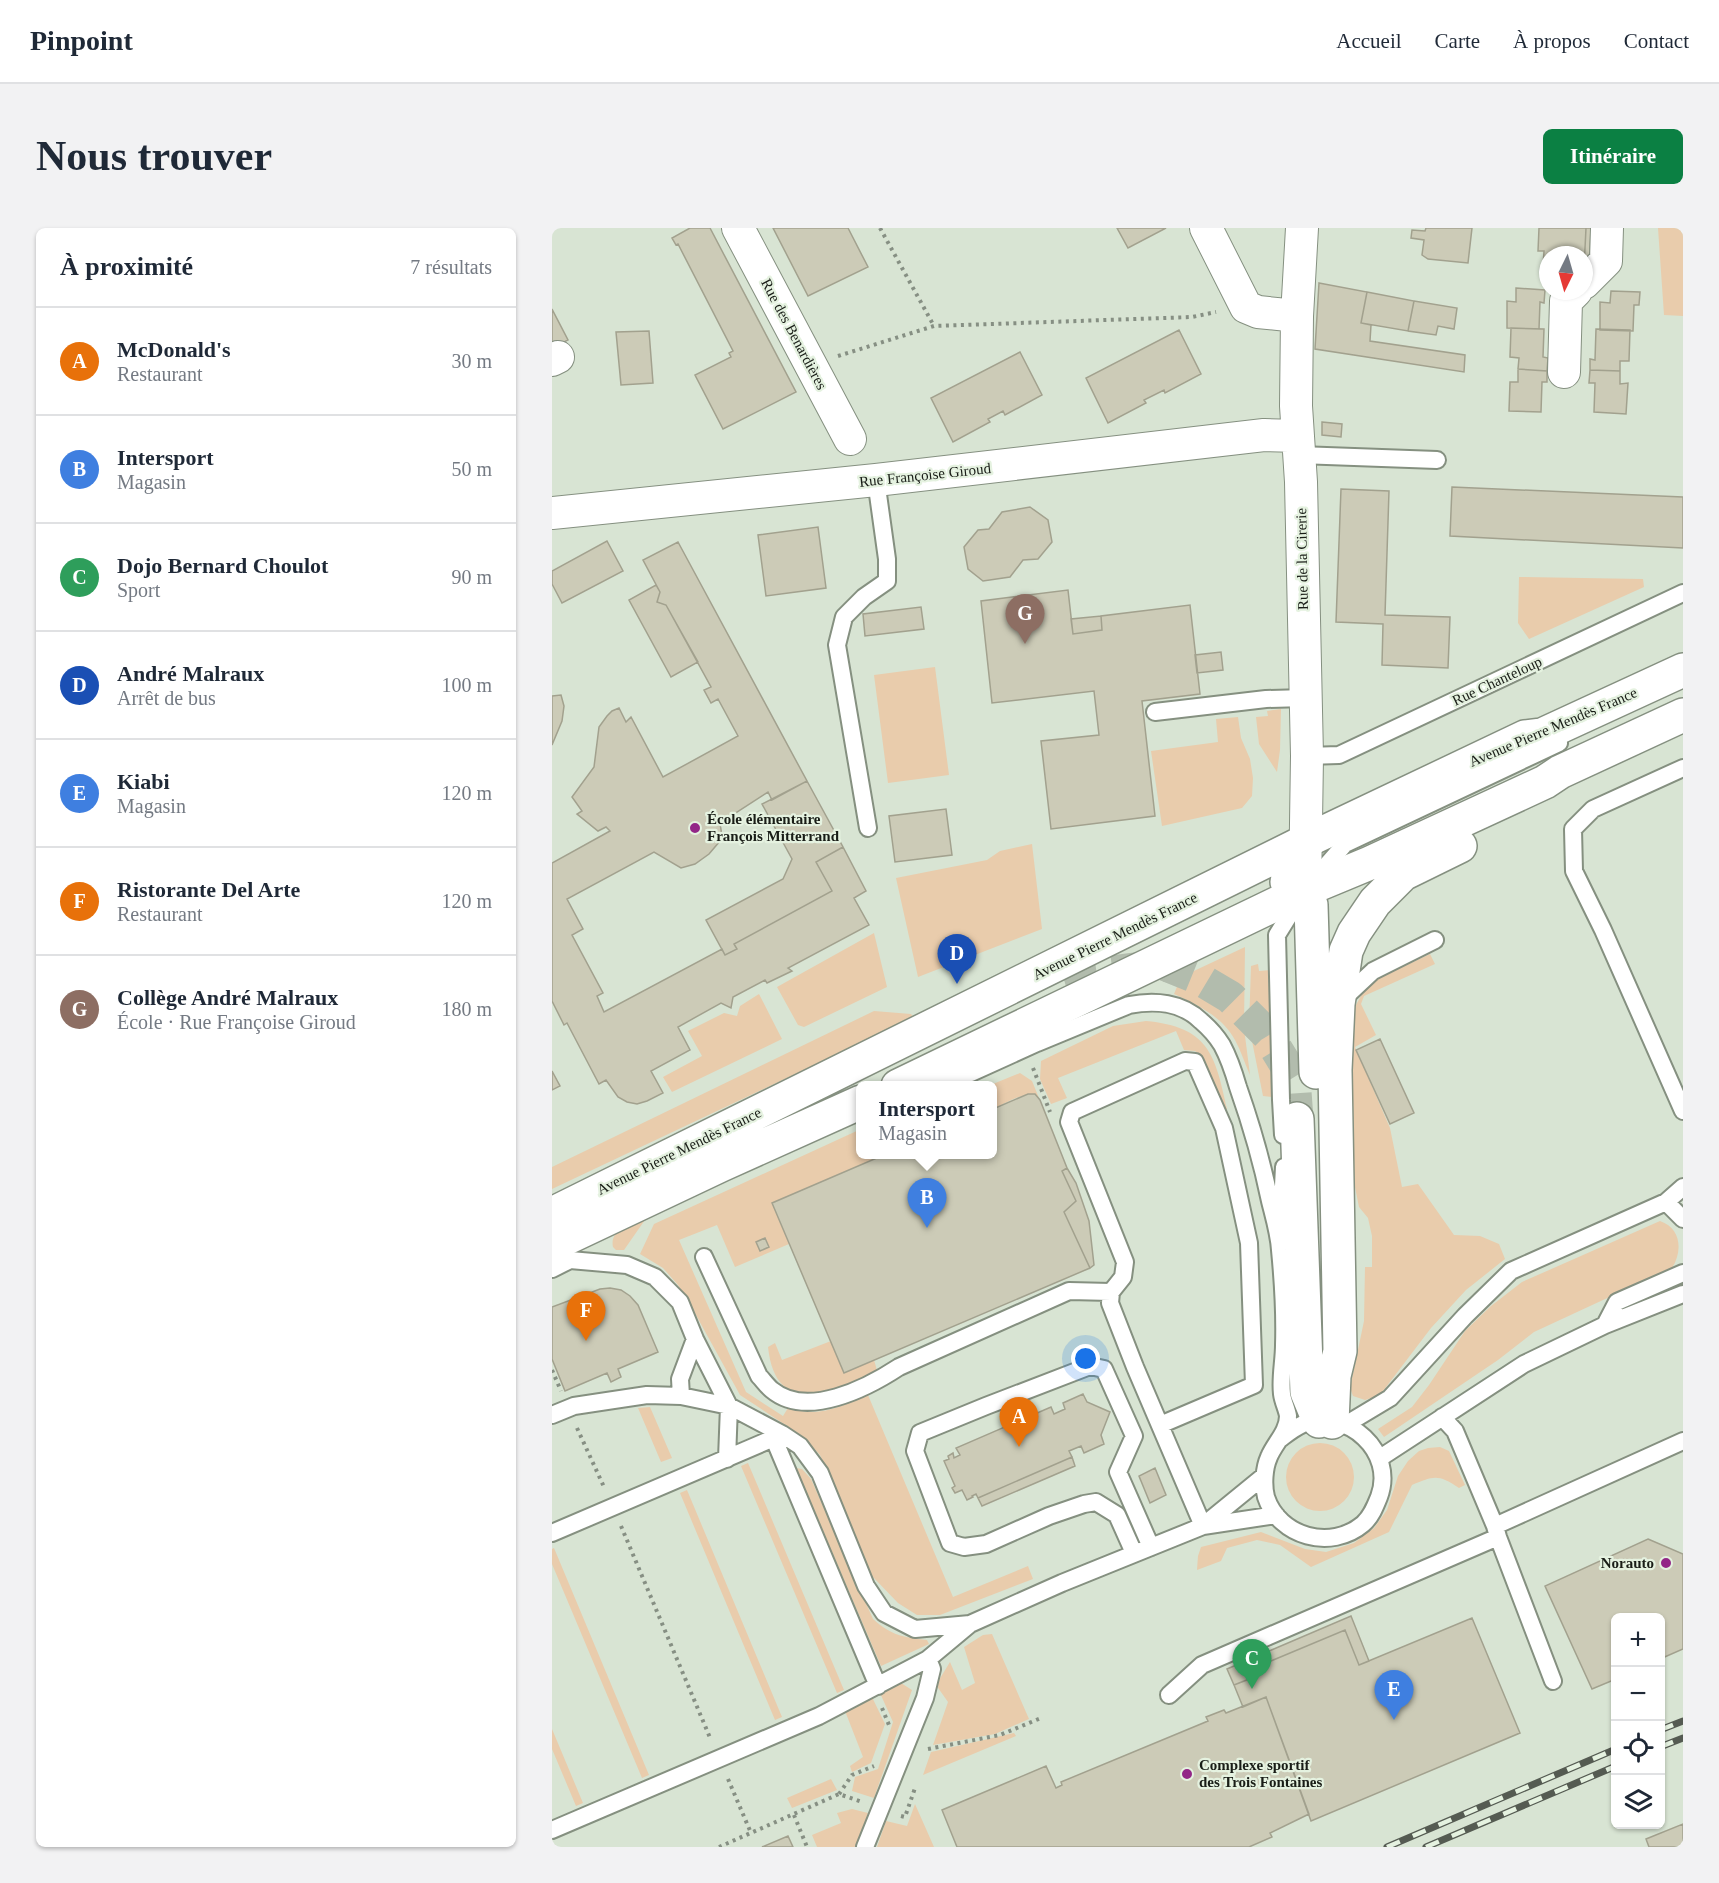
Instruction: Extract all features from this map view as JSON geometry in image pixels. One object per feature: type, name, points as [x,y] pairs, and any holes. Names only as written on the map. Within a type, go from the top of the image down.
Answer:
[{"type":"main road","name":"Avenue Pierre Mendès France","points":[[906,1081],[1281,879],[1306,841],[1525,737],[1542,735],[1683,670]]},
{"type":"main road","name":"Avenue Pierre Mendès France","points":[[552,1214],[636,1172],[1281,879],[1370,863],[1683,715]]},
{"type":"main road","points":[[1332,1422],[1334,1376],[1340,1351],[1335,1070],[1338,1004],[1346,951],[1354,933],[1375,902],[1403,874],[1517,818],[1545,782]]},
{"type":"main road","points":[[1281,879],[1311,905],[1326,1353],[1334,1376]]},
{"type":"main road","points":[[862,1081],[1078,988]]},
{"type":"main road","points":[[636,1172],[760,1125],[856,1084]]},
{"type":"main road","name":"Avenue Pierre Mendès France","points":[[561,1252],[721,1165],[856,1104]]},
{"type":"main road","points":[[1297,1119],[1307,1392],[1332,1422]]},
{"type":"street","name":"Rue des Benardières","points":[[738,228],[850,439]]},
{"type":"street","points":[[1206,228],[1246,307],[1257,312],[1296,316]]},
{"type":"street","name":"Rue de la Cirerie","points":[[1281,879],[1306,841],[1307,756],[1296,316],[1302,228]]},
{"type":"street","points":[[1593,275],[1606,261],[1607,228]]},
{"type":"street","points":[[1564,372],[1567,300]]},
{"type":"street","name":"Rue Françoise Giroud","points":[[552,513],[876,480],[1264,435],[1299,445]]},
{"type":"lane","points":[[1299,445],[1437,460]]},
{"type":"lane","points":[[868,828],[837,645],[844,617],[864,597],[886,581],[887,559],[876,480]]},
{"type":"lane","name":"Rue Chanteloup","points":[[1307,756],[1339,755],[1683,593]]},
{"type":"lane","points":[[1332,1422],[1368,1440],[1380,1458],[1382,1490],[1375,1509],[1363,1524],[1346,1534],[1327,1539],[1308,1537],[1290,1528],[1276,1515],[1266,1497],[1264,1476],[1269,1456],[1280,1439],[1288,1418],[1282,1397],[1281,1378],[1284,1345],[1280,1247],[1285,1154],[1281,1100],[1277,935],[1281,879],[1345,844],[1683,683]]},
{"type":"lane","points":[[1155,712],[1266,699],[1305,698]]},
{"type":"lane","points":[[1683,768],[1593,809],[1573,829],[1574,871],[1608,940],[1683,1111]]},
{"type":"lane","points":[[1338,1004],[1372,971],[1435,940]]},
{"type":"lane","points":[[942,1081],[971,1073],[1129,1005],[1145,1002],[1166,1003],[1185,1009],[1200,1020],[1222,1044],[1250,1122],[1280,1247]]},
{"type":"lane","points":[[1160,1425],[1254,1385],[1249,1243],[1224,1128],[1195,1062],[1185,1061],[1072,1112],[1069,1122],[1125,1263],[1122,1277],[1112,1292],[1110,1303],[1160,1425],[1203,1526]]},
{"type":"lane","points":[[1280,1439],[1304,1424],[1332,1422],[1390,1398],[1465,1316],[1511,1271],[1666,1202],[1683,1187]]},
{"type":"lane","points":[[1666,1202],[1683,1219]]},
{"type":"lane","points":[[552,1262],[561,1252]]},
{"type":"lane","points":[[552,1269],[561,1252]]},
{"type":"lane","points":[[561,1252],[627,1265],[655,1277],[680,1302],[694,1339],[729,1406],[727,1459]]},
{"type":"lane","points":[[704,1257],[759,1376],[772,1390],[800,1401],[827,1401],[879,1380],[899,1367],[1069,1291],[1112,1292]]},
{"type":"lane","points":[[1605,1325],[1617,1302],[1683,1273]]},
{"type":"lane","points":[[1380,1458],[1524,1364],[1605,1325],[1683,1294]]},
{"type":"lane","points":[[681,1396],[680,1379],[694,1339]]},
{"type":"lane","points":[[1134,1553],[1117,1515],[1095,1502],[1050,1516],[986,1544],[964,1547],[950,1543],[915,1451],[920,1433],[1090,1366],[1104,1369],[1134,1436],[1118,1472],[1151,1547]]},
{"type":"lane","points":[[552,1415],[574,1406],[647,1395],[681,1396],[729,1406],[778,1437],[800,1446],[820,1473],[866,1586],[884,1613],[915,1629],[970,1624]]},
{"type":"lane","points":[[1442,1417],[1455,1431],[1553,1681]]},
{"type":"lane","points":[[552,1533],[778,1437]]},
{"type":"lane","points":[[778,1437],[876,1687]]},
{"type":"lane","points":[[1169,1695],[1202,1665],[1496,1532],[1683,1441]]},
{"type":"lane","points":[[1203,1526],[1264,1476]]},
{"type":"lane","points":[[552,1830],[819,1716],[928,1659],[970,1624],[1062,1583],[1203,1526],[1276,1515]]},
{"type":"lane","points":[[866,1847],[925,1698],[932,1669],[928,1659]]},
{"type":"path","points":[[880,228],[934,326]]},
{"type":"path","points":[[810,364],[934,326],[1192,317],[1246,307]]},
{"type":"path","points":[[1037,1080],[1047,1104]]},
{"type":"path","points":[[552,1370],[564,1397]]},
{"type":"path","points":[[576,1425],[606,1493]]},
{"type":"path","points":[[617,1517],[712,1744]]},
{"type":"path","points":[[876,1687],[890,1724],[886,1734]]},
{"type":"path","points":[[925,1758],[928,1749],[1000,1735],[1041,1718]]},
{"type":"path","points":[[718,1847],[839,1794],[852,1775],[876,1766]]},
{"type":"path","points":[[728,1778],[751,1833]]},
{"type":"path","points":[[898,1815],[905,1817],[918,1778]]},
{"type":"path","points":[[839,1794],[870,1805]]},
{"type":"path","points":[[794,1815],[807,1847]]},
{"type":"shaded area","points":[[1658,228],[1683,228],[1683,316],[1664,315]]},
{"type":"shaded area","points":[[1519,577],[1643,579],[1644,587],[1529,639],[1518,623]]},
{"type":"shaded area","points":[[935,667],[949,775],[888,783],[874,675]]},
{"type":"shaded area","points":[[1281,709],[1277,772],[1259,744],[1256,717],[1268,716],[1267,711]]},
{"type":"shaded area","points":[[1238,717],[1241,738],[1250,759],[1253,778],[1252,796],[1242,808],[1162,826],[1151,751],[1218,742],[1216,719]]},
{"type":"shaded area","points":[[1032,844],[1042,929],[918,977],[896,878],[987,860],[1000,851]]},
{"type":"shaded area","points":[[874,933],[887,987],[804,1027],[798,1025],[777,987]]},
{"type":"shaded area","points":[[1245,947],[1244,1028],[1250,1075],[1235,1040],[1223,1024],[1208,1012],[1174,994],[1181,977]]},
{"type":"shaded area","points":[[1430,954],[1435,964],[1364,996],[1361,1004],[1376,1035],[1355,1047],[1390,1128],[1402,1187],[1418,1184],[1454,1235],[1480,1236],[1499,1244],[1505,1259],[1466,1290],[1431,1328],[1380,1395],[1365,1400],[1353,1396],[1350,1388],[1364,1321],[1365,1267],[1372,1267],[1372,1236],[1368,1218],[1359,1207],[1348,1152],[1351,1014],[1362,994],[1377,979]]},
{"type":"shaded area","points":[[1258,964],[1259,971],[1271,970],[1272,1097],[1263,1096],[1249,1026],[1251,966]]},
{"type":"shaded area","points":[[759,994],[782,1039],[672,1092],[663,1077],[702,1056],[688,1031],[724,1013],[737,1016],[740,1006]]},
{"type":"shaded area","points":[[874,1011],[911,1014],[914,1018],[552,1189],[552,1167]]},
{"type":"shaded area","points":[[1146,1021],[1183,1029],[1205,1046],[1218,1072],[1227,1109],[1223,1109],[1202,1056],[1195,1051],[1184,1050],[1176,1031],[1058,1078],[1067,1098],[1051,1104],[1040,1079],[1041,1061],[1113,1026]]},
{"type":"shaded area","points":[[1020,1073],[1032,1081],[1039,1098],[1034,1095],[1023,1096],[997,1107],[997,1082]]},
{"type":"shaded area","points":[[856,1131],[856,1159],[882,1159],[789,1244],[735,1267],[717,1225],[679,1240],[746,1392],[783,1416],[788,1408],[810,1412],[829,1410],[868,1395],[953,1597],[1028,1566],[1033,1579],[940,1615],[917,1615],[898,1603],[872,1576],[820,1455],[802,1436],[740,1395],[678,1285],[663,1268],[640,1254],[654,1224]]},
{"type":"shaded area","points":[[647,1217],[624,1250],[616,1250],[613,1247],[618,1231]]},
{"type":"shaded area","points":[[1660,1221],[1672,1229],[1678,1241],[1678,1254],[1672,1268],[1534,1332],[1498,1360],[1384,1437],[1378,1429],[1412,1407],[1465,1331],[1491,1306],[1522,1282]]},
{"type":"shaded area","points":[[831,1341],[844,1373],[874,1360],[879,1377],[843,1389],[809,1395],[795,1393],[782,1385],[773,1370],[768,1347],[775,1343],[782,1360]]},
{"type":"shaded area","points":[[650,1407],[672,1458],[661,1462],[638,1408]]},
{"type":"shaded area","points":[[1320,1443],[1333,1446],[1344,1453],[1351,1464],[1354,1477],[1351,1490],[1344,1501],[1333,1508],[1320,1511],[1307,1508],[1296,1501],[1289,1490],[1286,1477],[1289,1464],[1296,1453],[1307,1446]]},
{"type":"shaded area","points":[[1440,1447],[1449,1451],[1465,1485],[1459,1488],[1446,1480],[1436,1478],[1412,1485],[1389,1532],[1311,1567],[1280,1545],[1257,1540],[1227,1548],[1221,1561],[1197,1570],[1201,1547],[1261,1532],[1305,1549],[1326,1552],[1354,1543],[1374,1528],[1387,1510],[1398,1476],[1408,1461],[1419,1451]]},
{"type":"shaded area","points":[[748,1463],[844,1690],[837,1693],[741,1466]]},
{"type":"shaded area","points":[[796,1468],[802,1469],[811,1479],[873,1619],[892,1632],[904,1637],[927,1640],[929,1644],[881,1666]]},
{"type":"shaded area","points":[[687,1490],[782,1717],[775,1720],[680,1493]]},
{"type":"shaded area","points":[[554,1548],[649,1775],[642,1778],[552,1564],[552,1549]]},
{"type":"shaded area","points":[[992,1634],[1029,1719],[995,1734],[933,1745],[948,1702],[936,1685],[950,1662],[962,1690],[975,1683],[964,1647],[983,1635]]},
{"type":"shaded area","points":[[901,1683],[912,1690],[874,1798],[852,1791],[855,1777],[878,1769],[893,1722],[880,1693]]},
{"type":"shaded area","points":[[872,1697],[885,1724],[871,1763],[852,1772],[850,1766],[863,1757],[845,1711]]},
{"type":"shaded area","points":[[552,1729],[583,1803],[576,1806],[552,1749]]},
{"type":"shaded area","points":[[1014,1733],[1016,1736],[923,1775],[931,1752]]},
{"type":"shaded area","points":[[831,1779],[837,1790],[792,1808],[787,1798]]},
{"type":"shaded area","points":[[915,1804],[934,1847],[877,1847],[886,1821],[907,1826]]},
{"type":"shaded area","points":[[852,1809],[868,1813],[856,1847],[817,1847],[812,1835],[841,1823],[837,1813]]},
{"type":"building","points":[[690,228],[710,228],[796,392],[723,429],[695,375],[731,357],[729,353],[733,351],[678,244],[676,245],[672,238]]},
{"type":"building","points":[[773,228],[848,228],[868,267],[808,296]]},
{"type":"building","points":[[1117,228],[1166,228],[1128,248]]},
{"type":"building","points":[[1426,228],[1472,228],[1468,263],[1428,259],[1422,255],[1424,240],[1411,238],[1412,230],[1425,231]]},
{"type":"building","points":[[1539,228],[1586,228],[1585,246],[1539,246],[1538,251]]},
{"type":"building","points":[[1586,228],[1591,228],[1590,246],[1585,246]]},
{"type":"building","points":[[1319,283],[1367,292],[1361,323],[1371,325],[1370,341],[1465,355],[1464,372],[1315,349]]},
{"type":"building","points":[[1516,288],[1539,290],[1539,300],[1544,300],[1544,303],[1540,302],[1539,329],[1507,328],[1507,301],[1516,302]]},
{"type":"building","points":[[1611,291],[1640,292],[1639,305],[1634,305],[1633,331],[1600,330],[1600,302],[1610,303]]},
{"type":"building","points":[[1367,292],[1414,301],[1408,331],[1361,323]]},
{"type":"building","points":[[1414,301],[1457,308],[1454,329],[1438,326],[1436,335],[1408,331]]},
{"type":"building","points":[[552,309],[568,340],[552,348]]},
{"type":"building","points":[[1511,328],[1544,329],[1543,357],[1548,358],[1547,371],[1518,369],[1519,358],[1510,357]]},
{"type":"building","points":[[1596,329],[1630,330],[1629,361],[1620,361],[1620,371],[1590,370],[1590,359],[1595,360]]},
{"type":"building","points":[[1179,330],[1201,374],[1165,393],[1164,390],[1144,400],[1146,403],[1108,423],[1086,378]]},
{"type":"building","points":[[649,331],[653,383],[621,385],[616,332]]},
{"type":"building","points":[[1020,352],[1042,395],[1005,415],[1003,411],[988,419],[990,422],[953,442],[931,398]]},
{"type":"building","points":[[1518,369],[1547,371],[1547,382],[1542,382],[1541,412],[1509,411],[1510,382],[1518,382]]},
{"type":"building","points":[[1590,370],[1620,371],[1620,384],[1628,383],[1626,414],[1594,412],[1595,383],[1589,383]]},
{"type":"building","points":[[1322,422],[1342,424],[1341,437],[1322,435]]},
{"type":"building","points":[[1452,487],[1683,497],[1683,548],[1450,536]]},
{"type":"building","points":[[1341,489],[1389,491],[1385,615],[1450,617],[1448,668],[1382,665],[1383,624],[1336,622]]},
{"type":"building","points":[[1030,507],[1048,520],[1052,542],[1038,559],[1023,560],[1010,577],[983,581],[968,569],[964,547],[978,530],[989,529],[1002,512]]},
{"type":"building","points":[[818,527],[826,588],[766,596],[758,535]]},
{"type":"building","points":[[607,541],[623,571],[562,603],[552,584],[552,571]]},
{"type":"building","points":[[678,542],[807,781],[772,800],[768,792],[720,823],[722,836],[720,841],[709,854],[695,864],[681,868],[654,852],[567,899],[583,929],[572,935],[603,993],[597,996],[604,1012],[722,949],[725,955],[737,949],[734,944],[832,891],[816,862],[843,847],[866,891],[854,898],[869,925],[788,968],[792,971],[767,983],[765,980],[733,997],[731,1008],[721,1003],[678,1027],[690,1050],[651,1071],[663,1093],[637,1104],[618,1097],[606,1080],[599,1084],[567,1023],[564,1025],[552,1001],[552,863],[610,831],[606,827],[598,831],[577,814],[582,811],[572,797],[594,767],[599,727],[612,711],[619,708],[626,722],[631,717],[663,777],[738,736],[718,699],[711,703],[704,690],[711,687],[666,605],[657,602],[660,592],[643,560]]},
{"type":"building","points":[[656,585],[660,592],[657,602],[666,605],[698,662],[671,677],[629,600]]},
{"type":"building","points":[[1068,590],[1073,634],[1102,630],[1101,616],[1190,605],[1200,694],[1142,701],[1155,816],[1051,829],[1041,741],[1099,735],[1094,691],[992,703],[981,601]]},
{"type":"building","points":[[921,607],[924,629],[865,636],[863,614]]},
{"type":"building","points":[[1101,616],[1102,630],[1073,634],[1071,619]]},
{"type":"building","points":[[1221,652],[1223,670],[1197,673],[1195,655]]},
{"type":"building","points":[[561,695],[564,706],[562,721],[552,745],[552,696]]},
{"type":"building","points":[[807,781],[843,847],[816,862],[832,891],[734,944],[737,949],[725,955],[706,920],[783,879],[792,859],[762,804]]},
{"type":"building","points":[[946,809],[952,855],[895,862],[889,816]]},
{"type":"building","points":[[1380,1039],[1414,1113],[1390,1124],[1356,1050]]},
{"type":"building","points":[[552,1071],[560,1086],[552,1090]]},
{"type":"building","points":[[1028,1094],[1035,1094],[1040,1100],[1067,1168],[1062,1171],[1076,1201],[1064,1212],[1090,1268],[844,1373],[772,1203],[874,1159],[997,1159],[997,1107]]},
{"type":"building","points":[[1067,1168],[1076,1183],[1089,1221],[1094,1265],[1090,1268],[1064,1212],[1076,1201],[1062,1171]]},
{"type":"building","points":[[765,1238],[769,1247],[760,1251],[756,1242]]},
{"type":"building","points":[[600,1289],[621,1290],[638,1305],[658,1352],[618,1369],[621,1377],[611,1382],[607,1373],[565,1391],[552,1359],[552,1307]]},
{"type":"building","points":[[1083,1394],[1087,1402],[1110,1412],[1101,1435],[1104,1444],[1084,1453],[1081,1446],[1069,1451],[1072,1457],[978,1498],[976,1494],[967,1500],[962,1490],[955,1493],[952,1488],[955,1486],[944,1461],[949,1459],[948,1456],[953,1453],[954,1458],[960,1455],[956,1448],[1051,1407],[1054,1414],[1065,1409],[1063,1403]]},
{"type":"building","points":[[1072,1457],[1075,1466],[982,1506],[978,1498]]},
{"type":"building","points":[[1155,1468],[1166,1495],[1150,1503],[1139,1476]]},
{"type":"building","points":[[1648,1539],[1683,1554],[1683,1649],[1665,1657],[1665,1613],[1611,1613],[1611,1681],[1592,1689],[1545,1586]]},
{"type":"building","points":[[1351,1616],[1369,1661],[1359,1665],[1345,1630],[1254,1668],[1257,1676],[1234,1685],[1227,1669]]},
{"type":"building","points":[[1472,1618],[1520,1733],[1311,1821],[1266,1697],[1243,1707],[1234,1685],[1257,1676],[1254,1668],[1345,1630],[1359,1665]]},
{"type":"building","name":"Complexe sportif des Trois Fontaines","points":[[1266,1697],[1309,1814],[1270,1833],[1272,1837],[1249,1847],[957,1847],[942,1810],[1046,1766],[1056,1788],[1062,1785],[1061,1782],[1208,1721],[1206,1717],[1224,1710],[1226,1713]]},
{"type":"building","points":[[1683,1824],[1683,1847],[1649,1847],[1646,1839]]},
{"type":"building","points":[[788,1836],[793,1847],[762,1847]]},
{"type":"tunnel","points":[[1065,983],[1095,974],[1166,965],[1198,978],[1230,997],[1267,1034],[1294,1078],[1297,1119]]},
{"type":"railway","points":[[1665,1728],[1683,1721]]},
{"type":"railway","points":[[1665,1745],[1683,1738]]},
{"type":"railway","points":[[1387,1847],[1611,1751]]},
{"type":"railway","points":[[1426,1847],[1611,1768]]},
{"type":"place","name":"Collège André Malraux","points":[[1025,644]]},
{"type":"place","name":"École élémentaire François Mitterrand","points":[[695,828]]},
{"type":"place","name":"André Malraux","points":[[957,984]]},
{"type":"place","name":"Intersport","points":[[927,1228]]},
{"type":"place","name":"Ristorante Del Arte","points":[[586,1341]]},
{"type":"place","name":"McDonald's","points":[[1019,1447]]},
{"type":"place","name":"Norauto","points":[[1666,1563]]},
{"type":"place","name":"Dojo Bernard Choulot","points":[[1252,1689]]},
{"type":"place","name":"Kiabi","points":[[1394,1720]]},
{"type":"place","name":"Complexe sportif des Trois Fontaines","points":[[1187,1774]]}]
